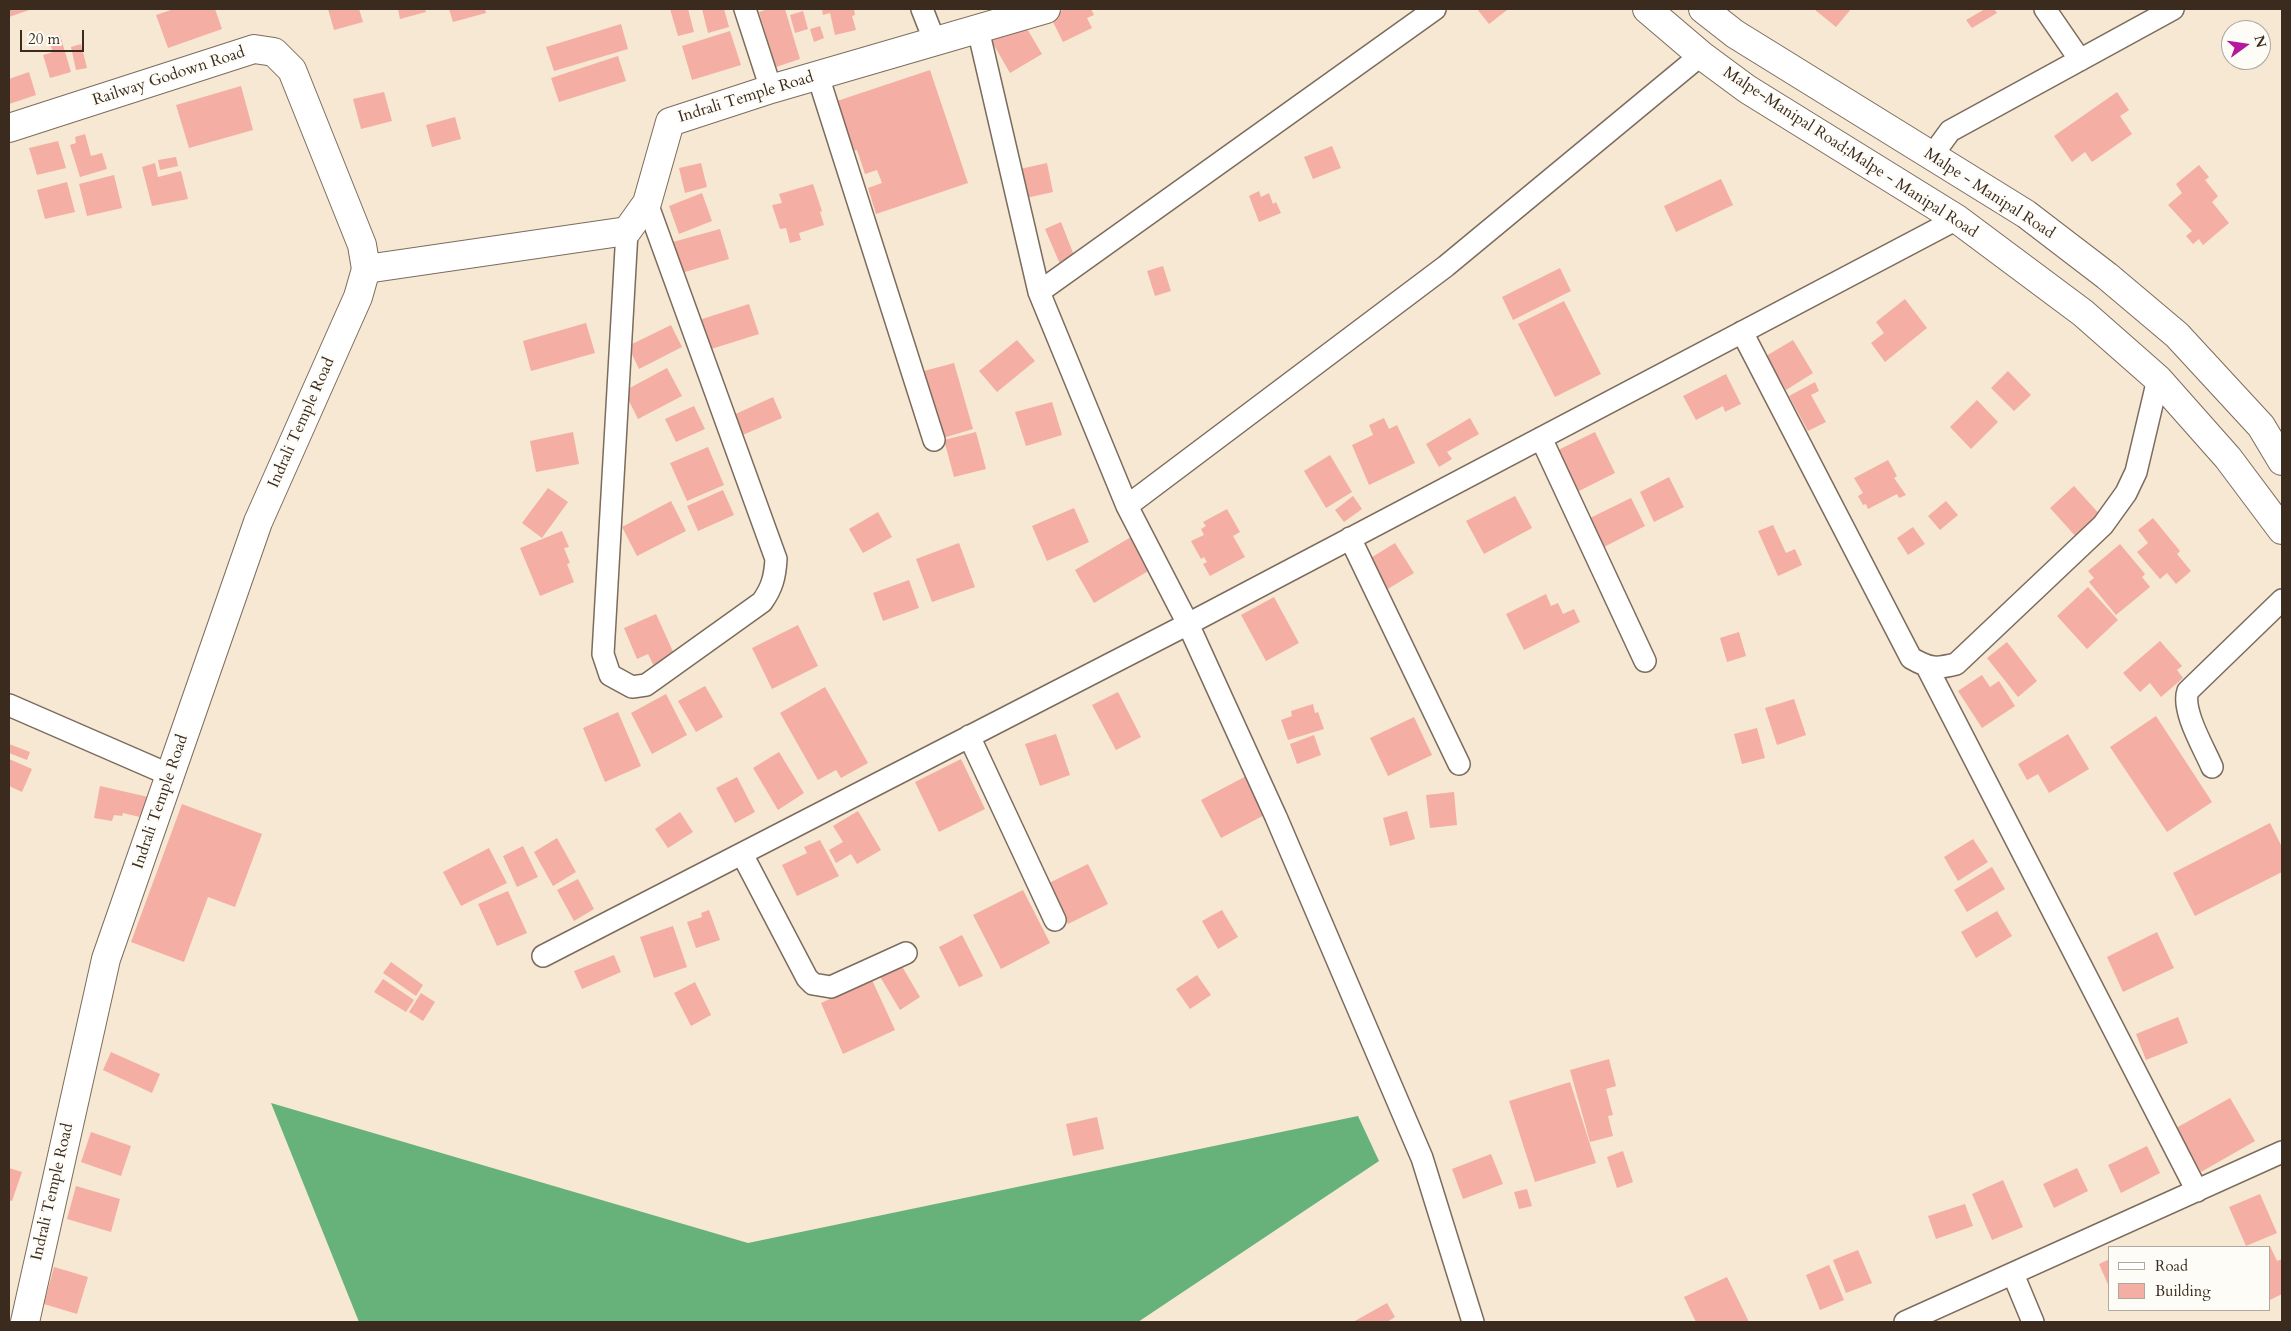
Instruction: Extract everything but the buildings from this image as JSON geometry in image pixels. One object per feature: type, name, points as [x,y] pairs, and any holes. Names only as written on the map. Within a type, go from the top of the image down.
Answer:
[{"type":"main road","name":"Indrali Temple Road","points":[[627,231],[647,203],[670,122],[771,89],[1046,9]]},
{"type":"main road","name":"Malpe-Manipal Road;Malpe - Manipal Road","points":[[1647,9],[1701,55],[1746,89],[1957,219],[2083,313],[2158,379],[2228,458],[2282,530]]},
{"type":"main road","name":"Malpe - Manipal Road","points":[[1703,9],[1735,34],[2026,214],[2107,276],[2177,336],[2261,426],[2282,461]]},
{"type":"main road","name":"Railway Godown Road","points":[[9,128],[254,49],[274,52],[292,70],[362,245],[366,269]]},
{"type":"main road","points":[[366,269],[627,231]]},
{"type":"main road","name":"Indrali Temple Road","points":[[25,1322],[106,959],[258,522],[358,297],[366,269]]},
{"type":"street","points":[[745,9],[771,89]]},
{"type":"street","points":[[922,9],[935,42]]},
{"type":"street","points":[[1039,292],[1435,9]]},
{"type":"street","points":[[2045,9],[2080,60]]},
{"type":"street","points":[[1931,157],[1950,131],[2173,9]]},
{"type":"street","points":[[978,29],[1039,292],[1127,506],[1188,624],[1276,817],[1422,1158],[1473,1322]]},
{"type":"street","points":[[1127,506],[1446,266],[1701,55]]},
{"type":"street","points":[[818,76],[934,440]]},
{"type":"street","points":[[627,231],[603,654],[610,675],[632,687],[646,685],[762,602],[772,587],[776,566],[776,559],[647,203]]},
{"type":"street","points":[[543,956],[1188,624],[1957,219]]},
{"type":"street","points":[[1742,332],[1911,658],[1927,667],[1939,668],[1956,664],[2103,525],[2126,493],[2136,472],[2158,379]]},
{"type":"street","points":[[1541,438],[1645,661]]},
{"type":"street","points":[[1350,538],[1459,764]]},
{"type":"street","points":[[2212,766],[2188,712],[2186,697],[2188,691],[2282,600]]},
{"type":"street","points":[[1927,667],[2197,1191]]},
{"type":"street","points":[[9,705],[170,775]]},
{"type":"street","points":[[969,736],[1055,920]]},
{"type":"street","points":[[742,854],[807,978],[814,984],[831,987],[906,953]]},
{"type":"street","points":[[1904,1322],[2282,1152]]},
{"type":"street","points":[[2013,1274],[2033,1322]]},
{"type":"green space","points":[[271,1103],[748,1243],[1358,1116],[1379,1161],[1138,1322],[359,1322]]}]
